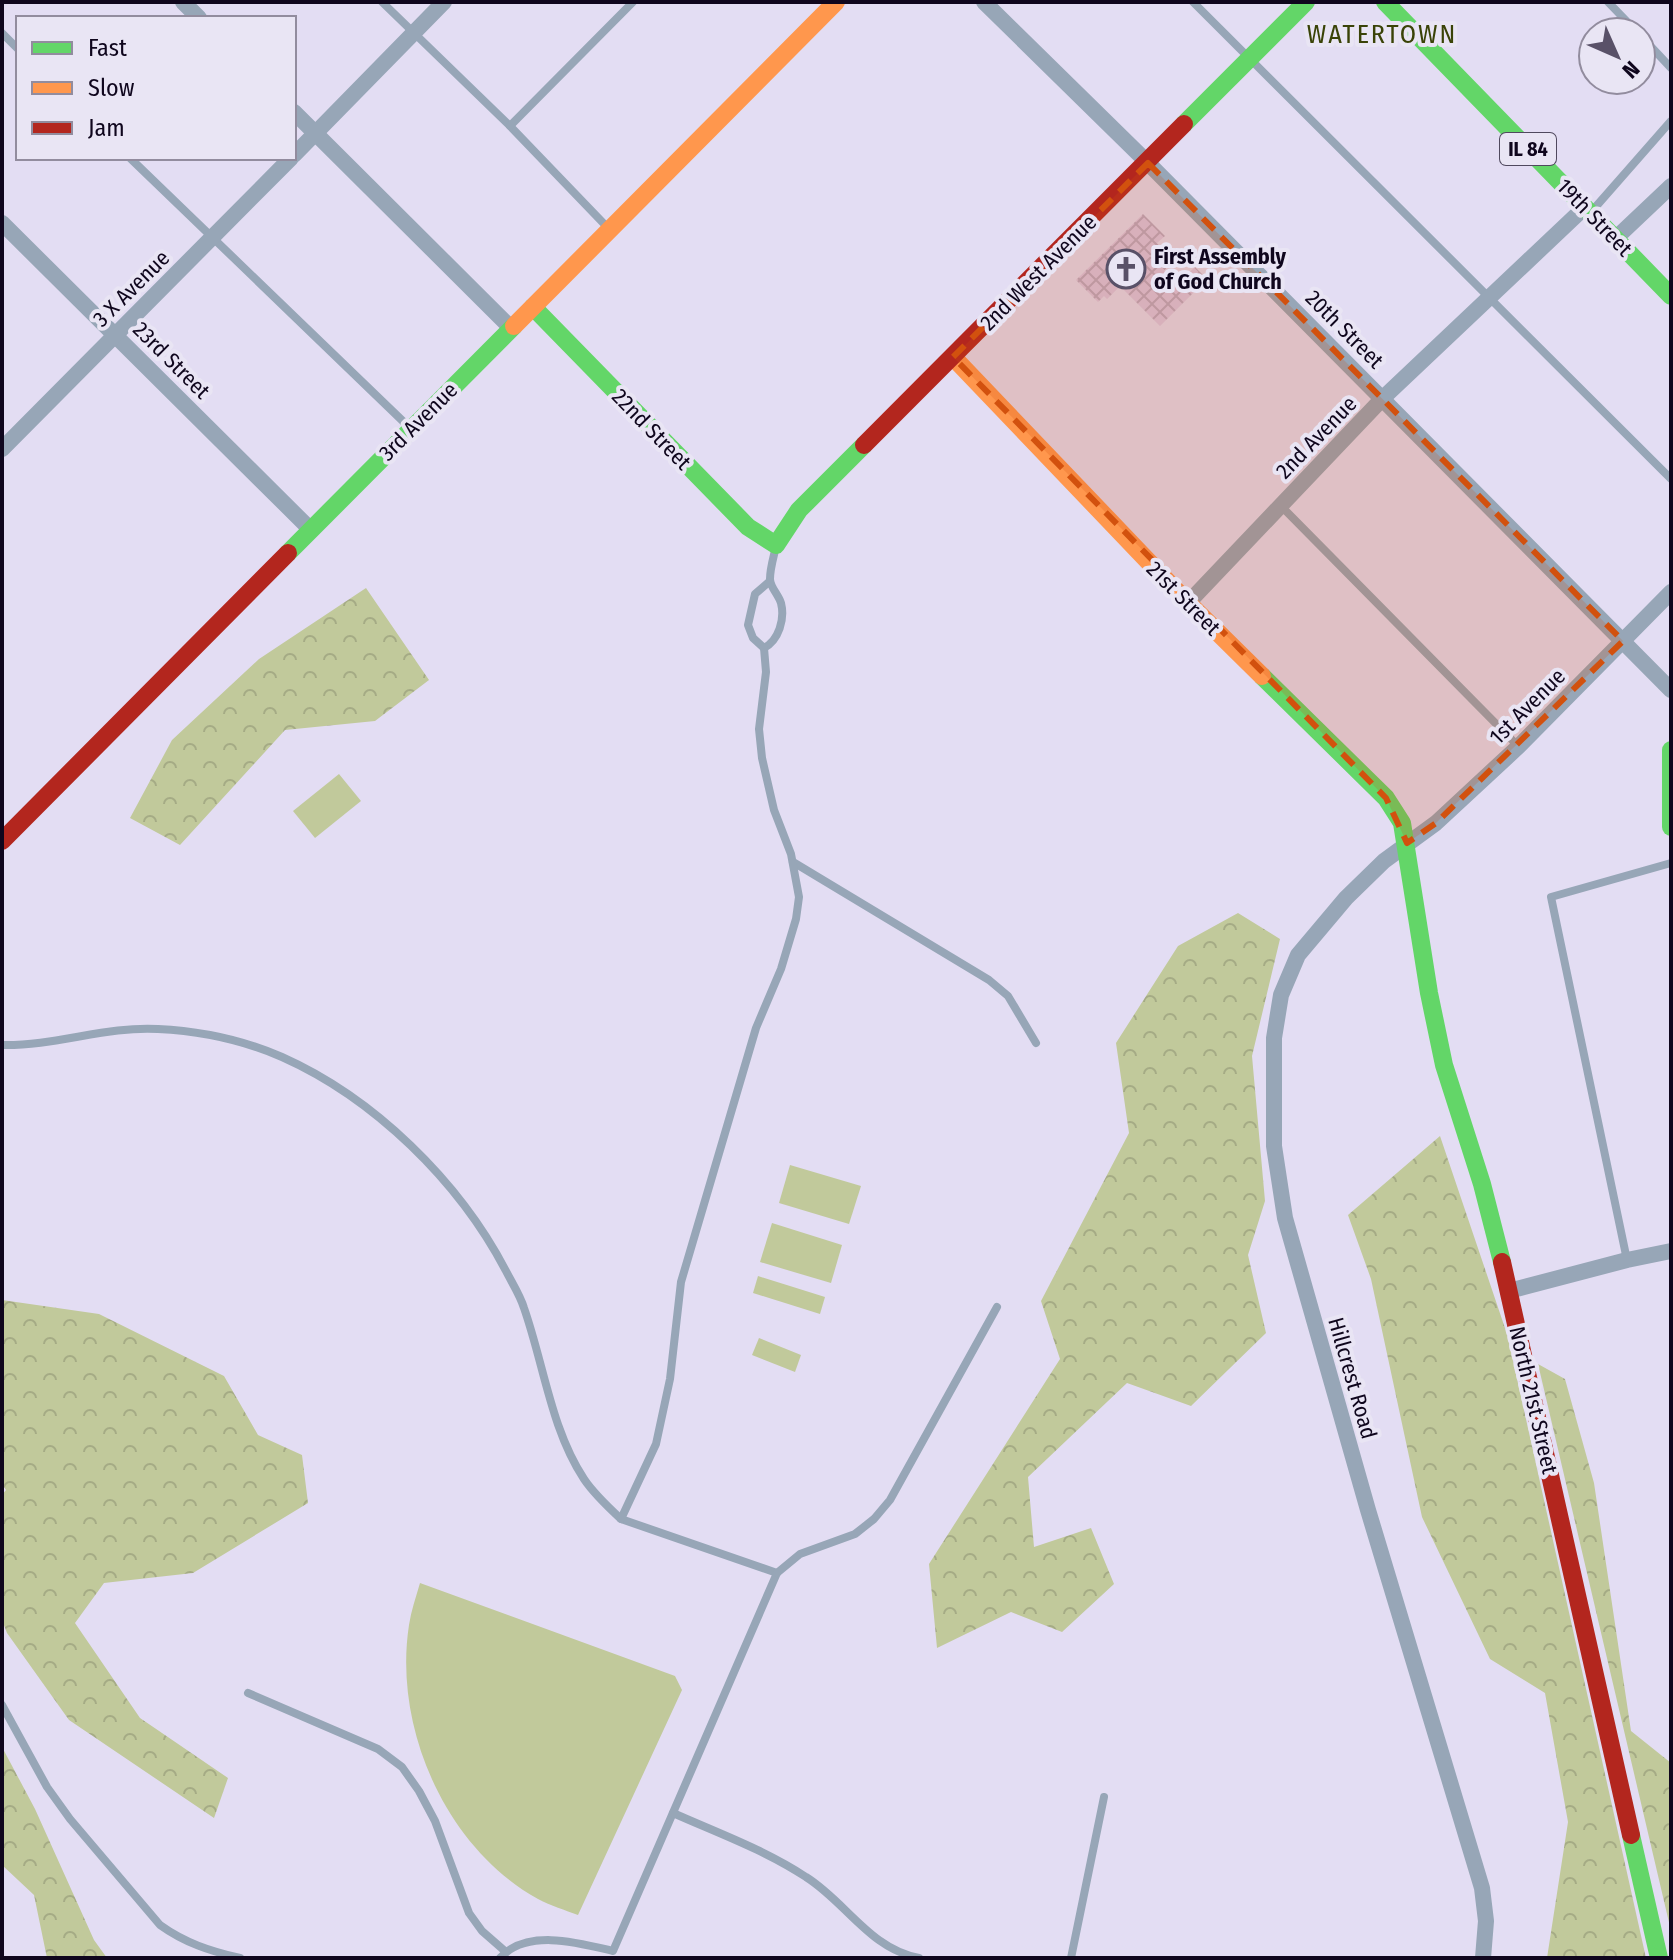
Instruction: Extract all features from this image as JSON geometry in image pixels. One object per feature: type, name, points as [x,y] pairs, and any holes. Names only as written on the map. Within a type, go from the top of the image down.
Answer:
[{"type":"street","name":"3 X Avenue","points":[[296,152],[444,2]]},
{"type":"street","name":"3rd Avenue","points":[[2,841],[836,2]]},
{"type":"street","name":"20th Street","points":[[984,2],[1383,398],[1671,690]]},
{"type":"street","name":"2nd West Avenue","points":[[776,545],[799,510],[1306,2]]},
{"type":"street","name":"19th Street","points":[[1389,4],[1671,296]]},
{"type":"street","points":[[296,114],[511,328]]},
{"type":"street","name":"3 X Avenue","points":[[2,449],[288,160]]},
{"type":"street","points":[[1616,238],[1671,186]]},
{"type":"street","name":"2nd Avenue","points":[[1188,603],[1383,398],[1588,210]]},
{"type":"street","name":"23rd Street","points":[[2,223],[310,529]]},
{"type":"street","name":"22nd Street","points":[[533,307],[748,527],[776,545]]},
{"type":"street","name":"21st Street","points":[[953,357],[1188,603],[1386,798],[1402,823],[1407,843]]},
{"type":"street","name":"1st Avenue","points":[[1407,843],[1436,823],[1519,746],[1671,592]]},
{"type":"street","points":[[1671,750],[1671,827]]},
{"type":"street","name":"North 21st Street","points":[[1407,843],[1426,978],[1444,1065],[1482,1184],[1509,1291],[1659,1958]]},
{"type":"street","name":"Hillcrest Road","points":[[1407,843],[1346,898],[1298,955],[1281,995],[1274,1038],[1274,1146],[1285,1218],[1317,1335],[1482,1888],[1486,1921],[1483,1958]]},
{"type":"street","points":[[1509,1291],[1671,1251]]},
{"type":"lane","points":[[382,2],[510,126],[610,229]]},
{"type":"lane","points":[[510,126],[633,2]]},
{"type":"lane","points":[[1193,2],[1671,479]]},
{"type":"lane","points":[[1657,53],[1671,68]]},
{"type":"lane","points":[[1588,210],[1671,121]]},
{"type":"lane","points":[[132,160],[411,428]]},
{"type":"lane","points":[[1281,506],[1519,746]]},
{"type":"lane","points":[[764,648],[771,645],[779,634],[782,618],[781,602],[770,581],[776,545]]},
{"type":"lane","points":[[621,1519],[656,1444],[670,1379],[681,1282],[756,1028],[781,969],[796,919],[799,897],[793,862],[784,830],[774,810],[762,758],[759,729],[766,672],[764,648],[753,638],[748,625],[755,594],[770,581]]},
{"type":"lane","points":[[793,862],[989,980],[1008,996],[1036,1043]]},
{"type":"lane","points":[[1627,1260],[1551,897],[1671,863]]},
{"type":"lane","points":[[2,1045],[34,1046],[115,1031],[156,1029],[242,1042],[282,1057],[322,1078],[411,1145],[455,1191],[491,1243],[523,1305],[564,1440],[585,1479],[621,1519],[777,1573]]},
{"type":"lane","points":[[248,1693],[378,1749],[402,1767],[435,1821],[469,1913],[503,1955],[524,1943],[556,1941],[613,1951],[777,1573],[800,1554],[855,1534],[874,1519],[890,1500],[997,1307]]},
{"type":"lane","points":[[2,1705],[47,1787],[70,1819],[160,1925],[206,1950],[240,1958]]},
{"type":"lane","points":[[1071,1958],[1104,1797]]},
{"type":"lane","points":[[673,1813],[783,1862],[811,1880],[877,1939],[901,1955],[919,1958]]},
{"type":"highlighted area","points":[[1148,163],[1623,641],[1436,823],[1407,843],[1386,798],[953,357]]},
{"type":"green space","points":[[366,588],[429,680],[375,721],[285,730],[180,845],[130,818],[172,740],[259,659]]},
{"type":"green space","points":[[339,774],[361,801],[315,838],[293,811]]},
{"type":"green space","points":[[1238,913],[1280,939],[1252,1056],[1265,1201],[1248,1255],[1266,1333],[1191,1406],[1127,1383],[1028,1477],[1034,1547],[1091,1528],[1114,1584],[1062,1632],[1011,1612],[937,1648],[929,1564],[1060,1359],[1041,1301],[1129,1133],[1116,1043],[1178,946]]},
{"type":"green space","points":[[1440,1136],[1507,1334],[1646,1958],[1547,1958],[1568,1822],[1545,1693],[1490,1659],[1422,1517],[1371,1279],[1348,1215]]},
{"type":"green space","points":[[790,1165],[861,1186],[849,1224],[779,1203]]},
{"type":"green space","points":[[772,1223],[842,1245],[831,1283],[760,1262]]},
{"type":"green space","points":[[758,1276],[825,1297],[820,1314],[753,1293]]},
{"type":"green space","points":[[2,1300],[99,1314],[224,1376],[258,1435],[302,1455],[308,1503],[193,1573],[104,1583],[75,1623],[140,1718],[228,1778],[214,1818],[69,1720],[7,1633],[2,1620],[2,1495],[6,1490],[2,1484]]},
{"type":"green space","points":[[759,1338],[801,1355],[795,1372],[752,1355]]},
{"type":"green space","points":[[1538,1364],[1565,1379],[1594,1483],[1631,1731],[1671,1763],[1671,1931]]},
{"type":"green space","points":[[420,1583],[675,1676],[682,1690],[578,1915],[538,1899],[505,1877],[477,1849],[453,1817],[433,1782],[409,1704],[406,1664],[410,1620]]},
{"type":"green space","points":[[2,1747],[35,1809],[94,1940],[107,1958],[47,1958],[34,1895],[2,1865]]},
{"type":"building","name":"First Assembly of God Church","points":[[1143,214],[1165,236],[1150,256],[1159,265],[1164,260],[1169,265],[1164,271],[1177,284],[1195,267],[1207,279],[1160,326],[1120,286],[1107,299],[1104,296],[1098,302],[1076,280]]},
{"type":"traffic: fast","points":[[1184,124],[1306,2]]},
{"type":"traffic: fast","points":[[1385,2],[1671,296]]},
{"type":"traffic: fast","points":[[533,307],[748,527],[776,545],[799,510],[864,445]]},
{"type":"traffic: fast","points":[[288,553],[514,326]]},
{"type":"traffic: fast","points":[[1262,676],[1386,798],[1402,823],[1429,993],[1444,1065],[1482,1184],[1502,1262]]},
{"type":"traffic: fast","points":[[1671,750],[1671,827]]},
{"type":"traffic: fast","points":[[1631,1835],[1659,1958]]},
{"type":"traffic: slow","points":[[514,326],[836,2]]},
{"type":"traffic: slow","points":[[953,357],[1262,676]]},
{"type":"traffic: jam","points":[[864,445],[1184,124]]},
{"type":"traffic: jam","points":[[2,841],[288,553]]},
{"type":"traffic: jam","points":[[1502,1262],[1631,1835]]},
{"type":"place","name":"First Assembly of God Church","points":[[1126,269]]},
{"type":"district","name":"WATERTOWN","points":[[1382,34]]}]
